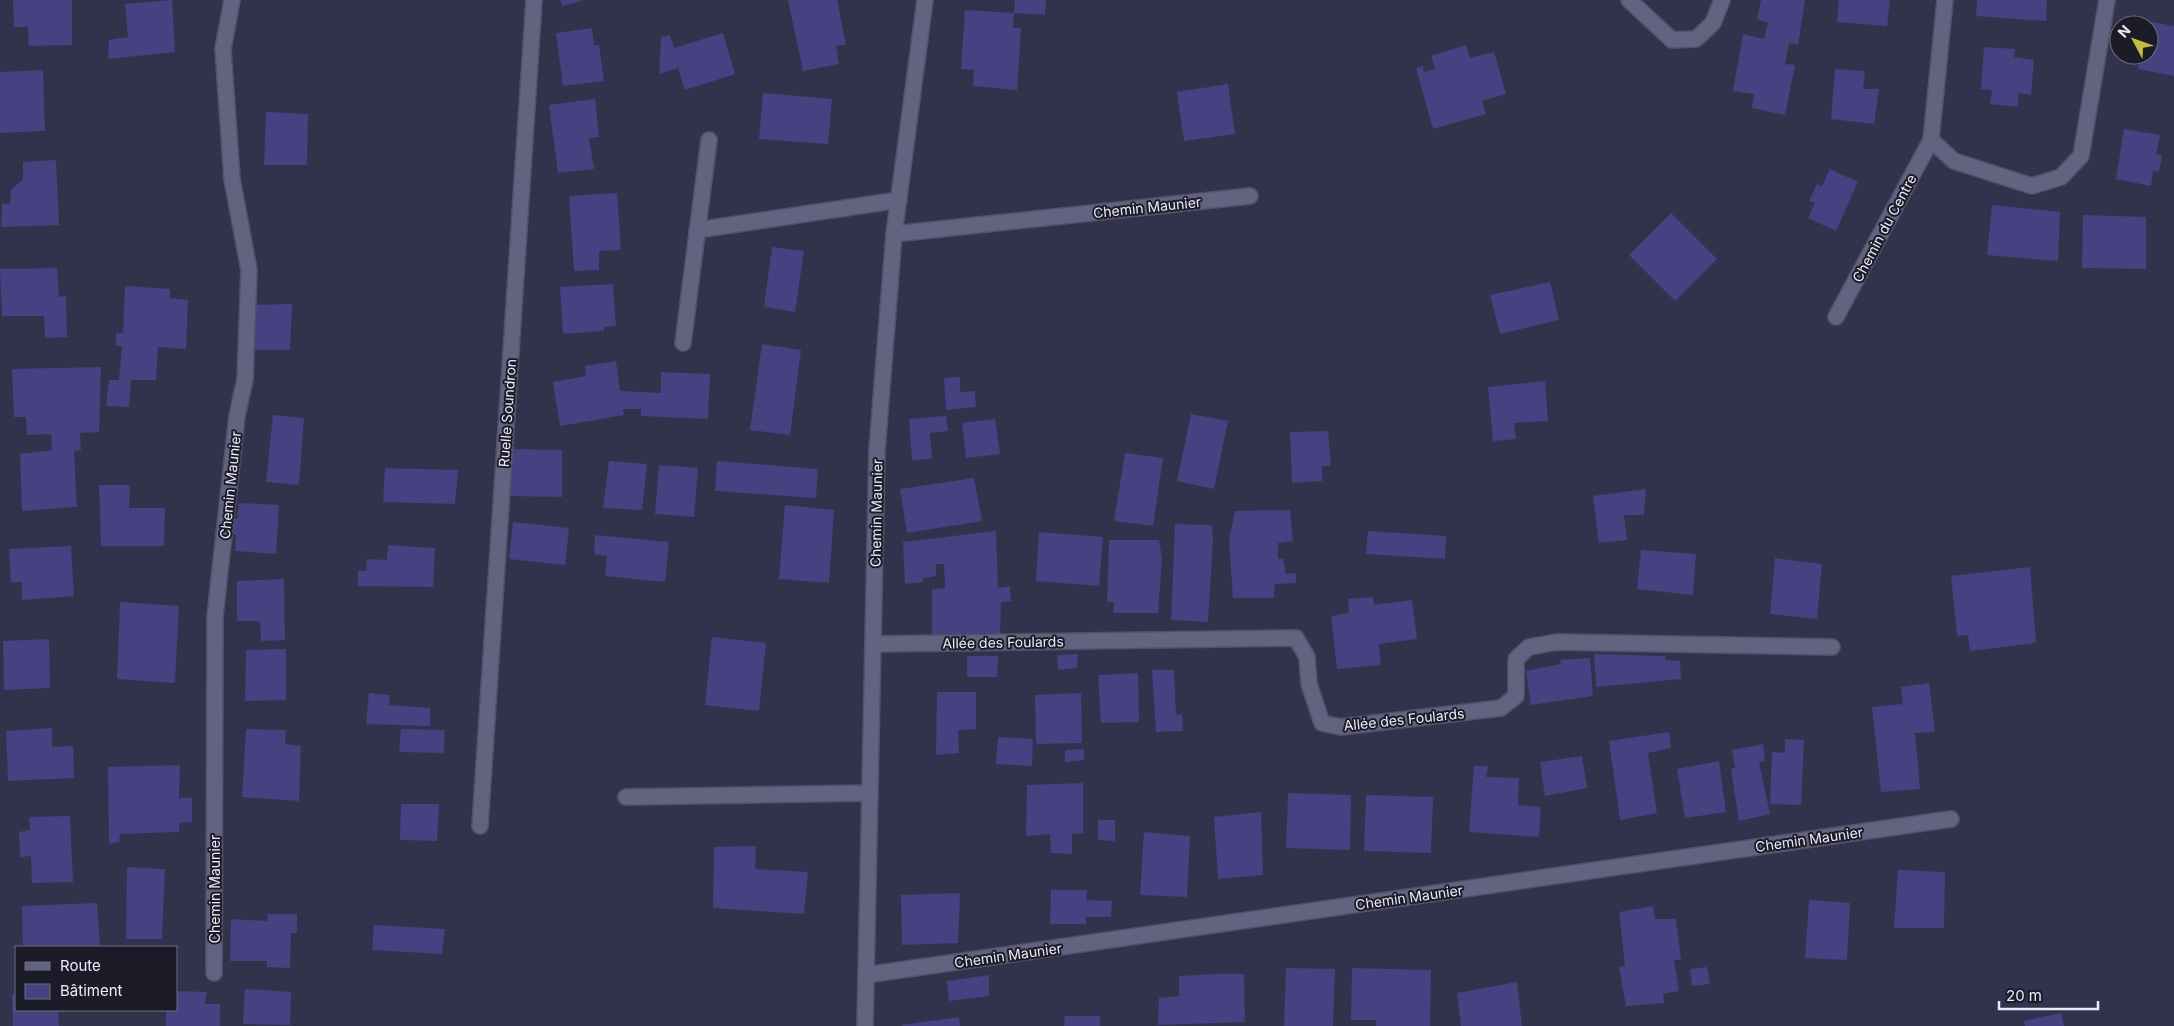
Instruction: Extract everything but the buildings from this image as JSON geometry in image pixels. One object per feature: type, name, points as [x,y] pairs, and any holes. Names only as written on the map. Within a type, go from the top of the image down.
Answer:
[{"type":"street","name":"Chemin Maunier","points":[[214,973],[215,616],[237,416],[245,379],[249,270],[232,179],[223,49],[232,0]]},
{"type":"street","name":"Ruelle Soundron","points":[[480,826],[534,0]]},
{"type":"street","name":"Chemin Maunier","points":[[865,1026],[877,450],[894,234],[924,0]]},
{"type":"street","points":[[1629,0],[1672,40],[1696,39],[1713,23],[1722,0]]},
{"type":"street","name":"Chemin du Centre","points":[[1836,317],[1931,140],[1945,0]]},
{"type":"street","points":[[1931,140],[1954,160],[2032,186],[2061,177],[2081,156],[2107,0]]},
{"type":"street","points":[[683,343],[709,140]]},
{"type":"street","name":"Chemin Maunier","points":[[894,234],[1250,196]]},
{"type":"street","points":[[696,230],[898,200]]},
{"type":"street","name":"Allée des Foulards","points":[[873,644],[1296,638],[1307,657],[1309,684],[1322,723],[1341,727],[1501,708],[1516,696],[1516,659],[1529,647],[1557,642],[1832,647]]},
{"type":"street","points":[[626,798],[870,793]]},
{"type":"street","name":"Chemin Maunier","points":[[866,976],[1951,819]]}]
